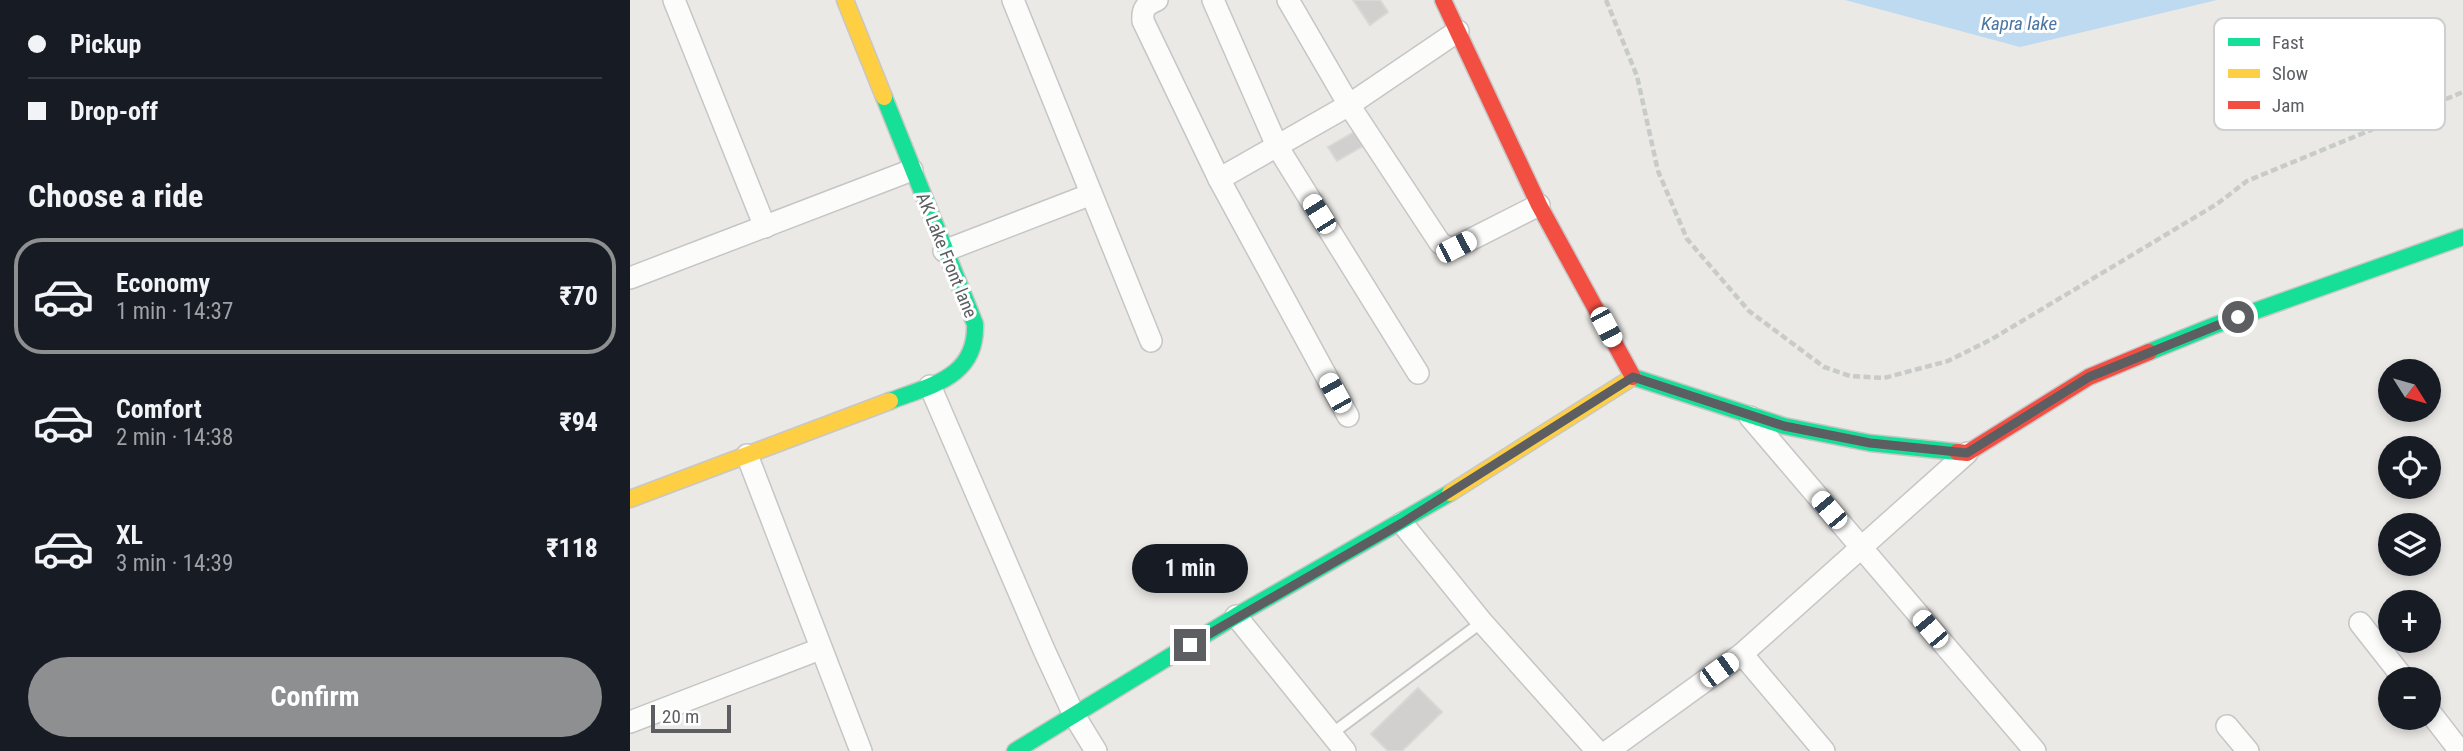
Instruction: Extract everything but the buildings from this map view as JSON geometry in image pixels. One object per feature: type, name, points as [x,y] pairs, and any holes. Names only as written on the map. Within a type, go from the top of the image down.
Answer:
[{"type":"street","points":[[674,0],[765,227]]},
{"type":"street","points":[[845,0],[912,170]]},
{"type":"street","points":[[1013,0],[1089,195],[1151,341]]},
{"type":"street","points":[[1157,0],[1146,6],[1143,20],[1219,179],[1348,416]]},
{"type":"street","points":[[1213,0],[1277,146],[1418,373]]},
{"type":"street","points":[[1288,0],[1349,104],[1440,243],[1449,248],[1539,205]]},
{"type":"street","points":[[1443,0],[1539,205],[1633,377],[1750,417],[1870,443],[1967,453]]},
{"type":"street","points":[[1219,179],[1349,104],[1458,31]]},
{"type":"street","name":"AK Lake Front lane","points":[[630,278],[912,170],[975,324],[977,346],[967,365],[930,386],[630,499]]},
{"type":"street","points":[[944,251],[1089,195]]},
{"type":"street","points":[[1608,751],[1742,654],[1967,453],[2089,377],[2213,326],[2463,237]]},
{"type":"street","points":[[1015,751],[1236,616],[1402,523],[1633,377]]},
{"type":"street","points":[[930,386],[1074,715],[1096,751]]},
{"type":"street","points":[[1750,417],[2035,751]]},
{"type":"street","points":[[747,455],[861,751]]},
{"type":"street","points":[[1402,523],[1482,622],[1597,751]]},
{"type":"street","points":[[1236,616],[1345,751]]},
{"type":"street","points":[[2360,624],[2394,667]]},
{"type":"street","points":[[630,722],[820,649]]},
{"type":"street","points":[[1742,654],[1824,751]]},
{"type":"street","points":[[2227,726],[2248,751]]},
{"type":"street","points":[[2441,726],[2460,751]]},
{"type":"lane","points":[[1330,735],[1482,622]]},
{"type":"path","points":[[1606,0],[1637,76],[1658,171],[1688,239],[1749,311],[1824,368],[1850,376],[1884,379],[1948,361],[1992,339],[2217,204],[2247,181],[2371,130]]},
{"type":"path","points":[[2445,99],[2463,92]]},
{"type":"water","name":"Kapra lake","points":[[1845,0],[2217,0],[2020,47]]},
{"type":"traffic: fast","points":[[884,97],[975,324],[974,342],[960,367],[936,384],[890,401]]},
{"type":"traffic: fast","points":[[2149,352],[2213,326],[2463,237]]},
{"type":"traffic: fast","points":[[1633,377],[1784,426],[1870,443],[1957,452]]},
{"type":"traffic: fast","points":[[1015,751],[1236,616],[1450,493]]},
{"type":"traffic: slow","points":[[845,0],[884,97]]},
{"type":"traffic: slow","points":[[1450,493],[1633,377]]},
{"type":"traffic: slow","points":[[630,499],[890,401]]},
{"type":"traffic: jam","points":[[1443,0],[1539,205],[1633,377]]},
{"type":"traffic: jam","points":[[1957,452],[1967,453],[2089,377],[2149,352]]},
{"type":"route","points":[[1190,645],[1236,616],[1402,523],[1633,377],[1755,419],[1784,426],[1870,443],[1967,453],[2089,377],[2238,317]]}]
